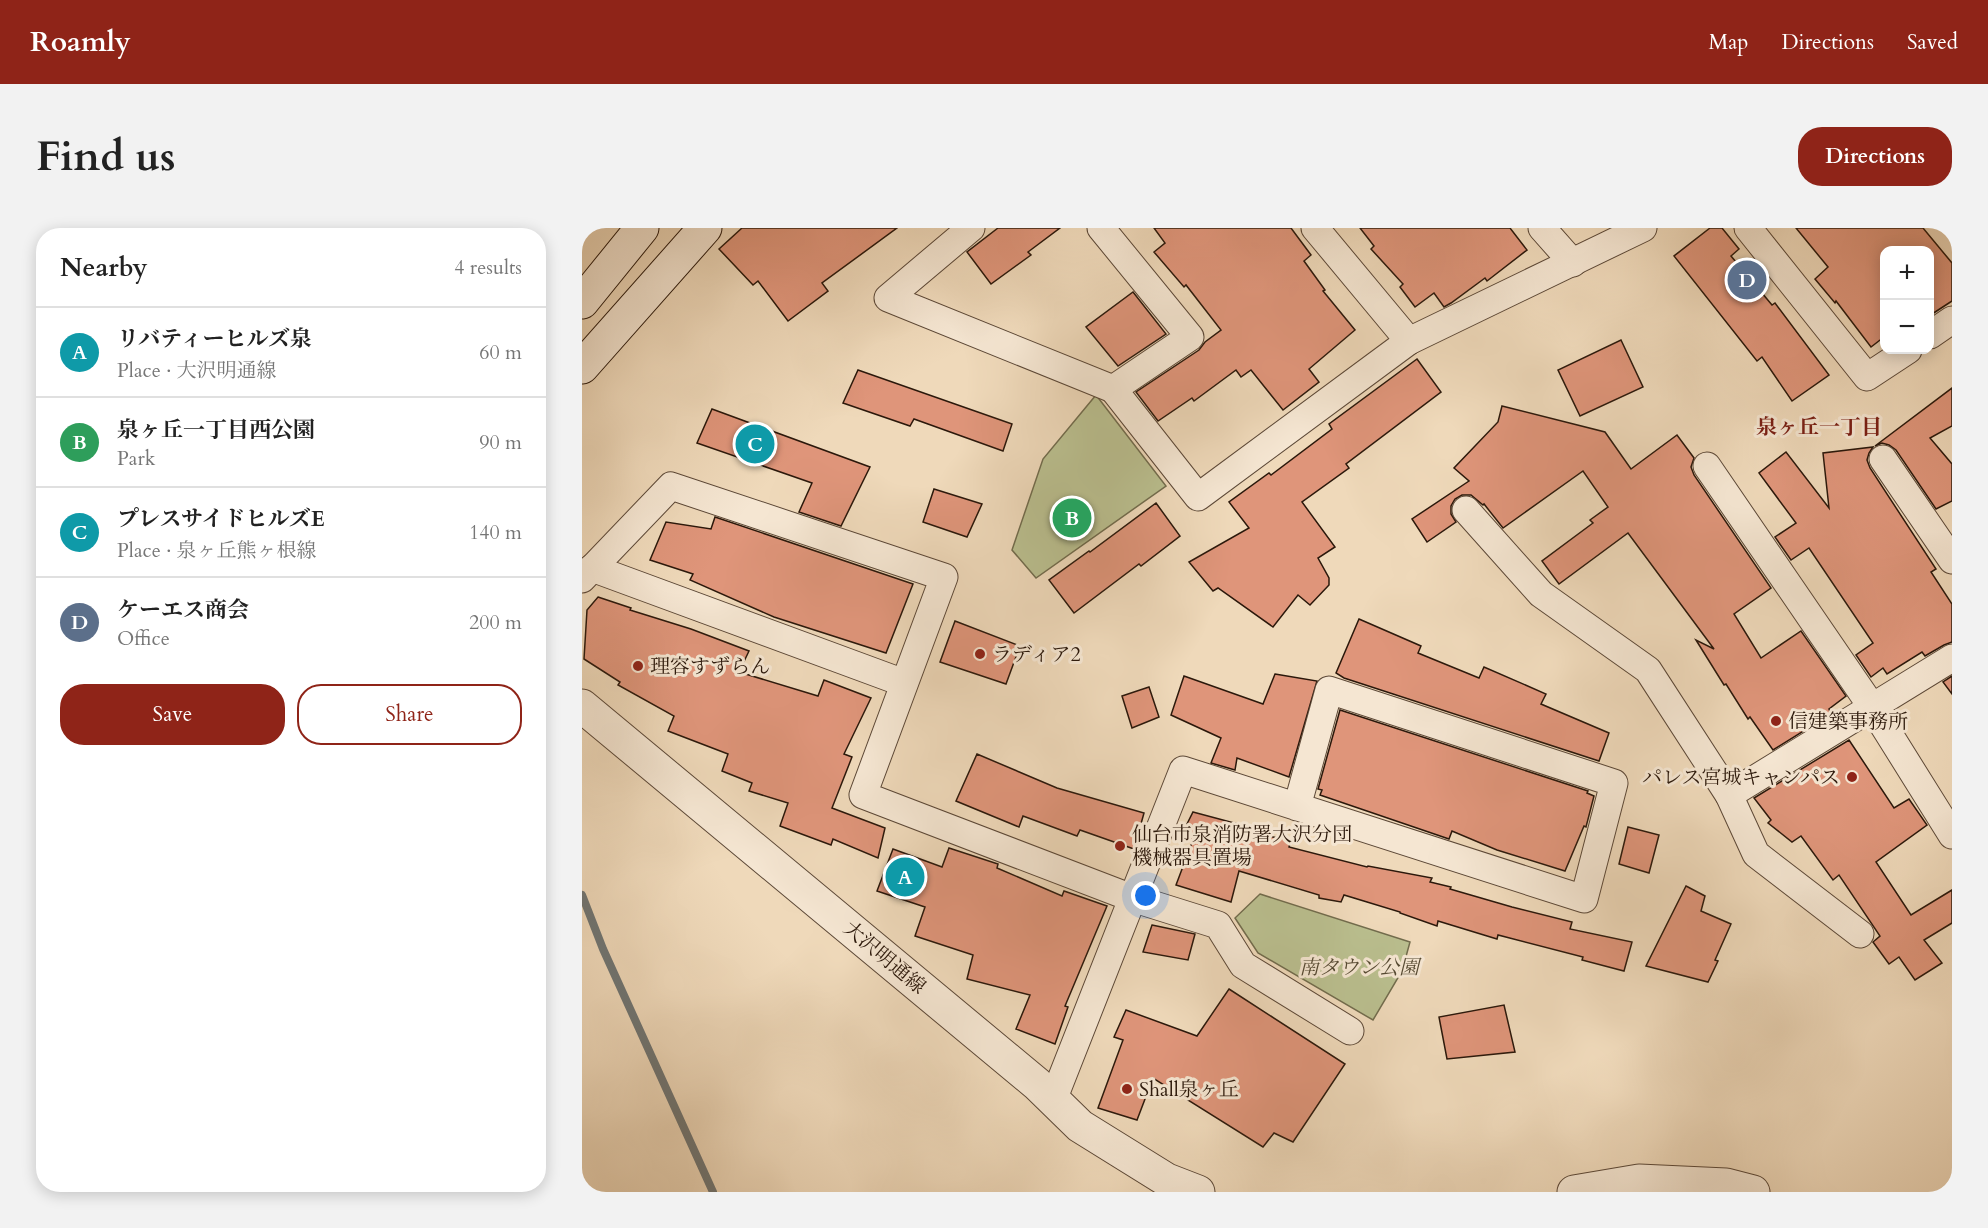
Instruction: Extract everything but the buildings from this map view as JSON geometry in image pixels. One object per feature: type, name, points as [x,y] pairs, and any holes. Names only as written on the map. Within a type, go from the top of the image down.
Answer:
[{"type":"street","points":[[582,303],[642,228]]},
{"type":"street","points":[[582,368],[705,228]]},
{"type":"street","points":[[971,228],[888,298],[1113,389],[1198,497],[1409,341],[1643,228]]},
{"type":"street","points":[[1101,228],[1190,337],[1113,389]]},
{"type":"street","points":[[1315,228],[1409,341]]},
{"type":"street","points":[[1542,228],[1573,263]]},
{"type":"street","points":[[1748,228],[1868,376],[1902,354]]},
{"type":"street","points":[[1934,332],[1952,320]]},
{"type":"street","points":[[1883,459],[1952,560]]},
{"type":"street","points":[[1707,466],[1872,707],[1952,835]]},
{"type":"street","points":[[904,682],[587,573],[671,486],[944,577],[863,795],[1132,898],[1218,926],[1243,964],[1350,1031]]},
{"type":"street","points":[[1466,510],[1541,594],[1648,670],[1729,795],[1756,854],[1860,933]]},
{"type":"street","points":[[1729,795],[1952,658]]},
{"type":"street","points":[[1053,1100],[1183,770],[1297,807],[1584,899],[1614,783],[1329,690],[1297,807]]},
{"type":"street","name":"大沢明通線","points":[[582,706],[1037,1084],[1080,1126],[1167,1180],[1198,1192]]},
{"type":"street","points":[[1574,1192],[1639,1181],[1726,1185],[1754,1192]]},
{"type":"green space","points":[[1096,395],[1166,486],[1036,578],[1012,550],[1043,459]]},
{"type":"green space","name":"南タウン公園","points":[[1260,894],[1410,942],[1402,971],[1373,1020],[1258,953],[1235,918]]},
{"type":"waterway","points":[[582,895],[603,949],[713,1192]]},
{"type":"place","name":"ケーエス商会","points":[[1747,280]]},
{"type":"place","name":"プレスサイドヒルズE","points":[[755,444]]},
{"type":"place","name":"泉ヶ丘一丁目西公園","points":[[1072,518]]},
{"type":"place","name":"ラディア2","points":[[980,654]]},
{"type":"place","name":"理容すずらん","points":[[638,666]]},
{"type":"place","name":"信建築事務所","points":[[1776,721]]},
{"type":"place","name":"パレス宮城キャンパス","points":[[1852,777]]},
{"type":"place","name":"仙台市泉消防署大沢分団 機械器具置場","points":[[1120,846]]},
{"type":"place","name":"リバティーヒルズ泉","points":[[905,877]]},
{"type":"place","name":"Shall泉ヶ丘","points":[[1127,1089]]},
{"type":"district","name":"泉ヶ丘一丁目","points":[[1819,427]]}]
